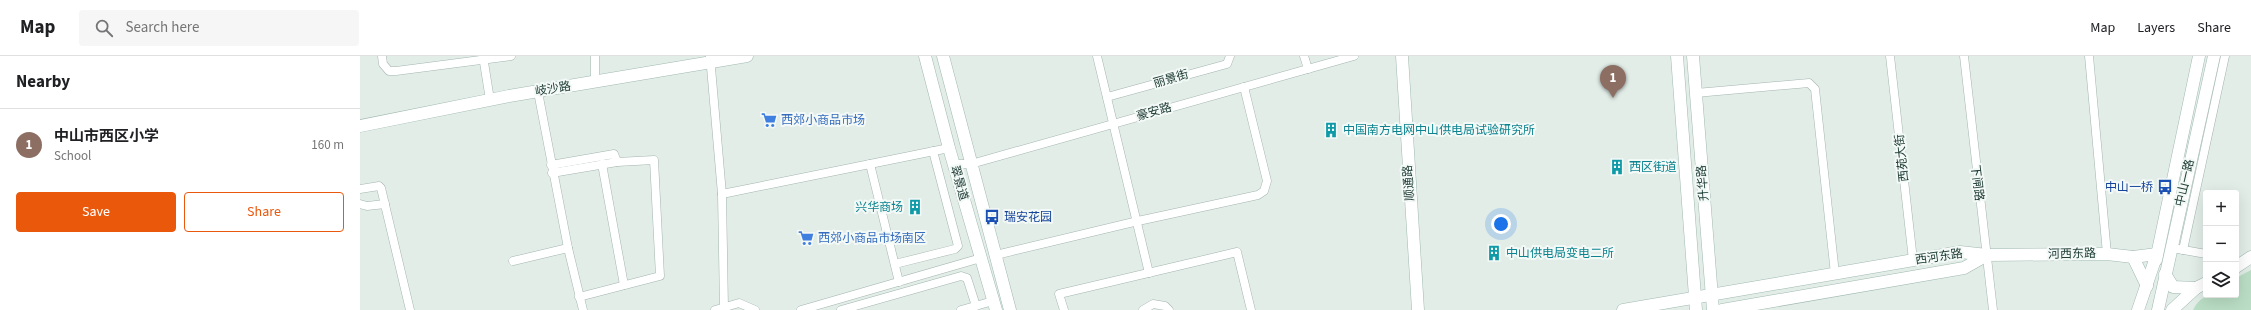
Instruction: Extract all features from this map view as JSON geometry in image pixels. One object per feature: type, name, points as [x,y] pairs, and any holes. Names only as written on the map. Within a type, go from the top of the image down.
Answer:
[{"type":"street","points":[[382,56],[383,64],[389,71],[483,58],[511,56]]},
{"type":"street","points":[[595,56],[595,82]]},
{"type":"street","name":"岐沙路","points":[[360,126],[710,59],[747,56]]},
{"type":"street","name":"翠景道","points":[[925,56],[949,148],[994,306]]},
{"type":"street","name":"翠景道","points":[[943,56],[1010,310]]},
{"type":"street","points":[[1097,56],[1138,221],[1149,273]]},
{"type":"street","name":"丽景街","points":[[1107,97],[1227,64],[1230,56]]},
{"type":"street","points":[[1304,56],[1308,69]]},
{"type":"street","name":"豪安路","points":[[954,164],[971,164],[1354,56]]},
{"type":"street","name":"顺通路","points":[[1402,56],[1418,310]]},
{"type":"street","name":"升华路","points":[[1677,56],[1696,304]]},
{"type":"street","name":"升华路","points":[[1693,56],[1713,310]]},
{"type":"street","name":"西苑大街","points":[[1890,56],[1913,260]]},
{"type":"street","name":"下闸路","points":[[1964,56],[1993,310]]},
{"type":"street","points":[[2089,56],[2107,254]]},
{"type":"street","name":"中山一路","points":[[2145,310],[2148,288],[2157,254],[2199,56]]},
{"type":"street","name":"中山一路","points":[[2158,310],[2165,274],[2177,248],[2214,56]]},
{"type":"street","points":[[2203,253],[2177,248],[2224,56]]},
{"type":"street","points":[[483,58],[490,100]]},
{"type":"street","points":[[710,59],[722,194],[724,308]]},
{"type":"street","points":[[1680,94],[1809,83],[1815,89],[1835,274]]},
{"type":"street","points":[[996,256],[1138,221],[1258,195],[1264,191],[1267,181],[1244,87]]},
{"type":"street","points":[[538,92],[568,248],[583,310]]},
{"type":"street","points":[[722,194],[949,148]]},
{"type":"street","points":[[895,264],[958,246],[933,151]]},
{"type":"street","points":[[552,169],[614,154],[617,162]]},
{"type":"street","points":[[552,169],[617,162],[654,160],[660,276],[579,297]]},
{"type":"street","points":[[602,164],[624,285]]},
{"type":"street","points":[[870,164],[899,282]]},
{"type":"street","points":[[360,189],[379,186],[385,204],[410,310]]},
{"type":"street","points":[[360,204],[367,206],[385,204]]},
{"type":"street","points":[[513,261],[568,248]]},
{"type":"street","points":[[1064,310],[1059,294],[1237,252],[1251,310]]},
{"type":"street","name":"西河东路","points":[[1623,310],[1696,304],[1712,296],[1960,252],[1987,255]]},
{"type":"street","name":"河西东路","points":[[1987,255],[2107,254],[2133,257],[2157,254]]},
{"type":"street","name":"西河东路","points":[[1722,310],[1964,268],[1987,255]]},
{"type":"street","points":[[2133,257],[2148,288],[2138,310]]},
{"type":"street","points":[[2239,264],[2251,257]]},
{"type":"street","points":[[801,310],[981,258]]},
{"type":"street","points":[[2165,274],[2173,286],[2171,310]]},
{"type":"street","points":[[841,310],[961,276],[967,278],[976,306]]},
{"type":"street","points":[[2173,286],[2201,286]]},
{"type":"street","points":[[2171,310],[2201,286]]},
{"type":"street","points":[[715,310],[739,303],[755,310]]},
{"type":"street","points":[[1143,310],[1153,304],[1164,306],[1169,310]]},
{"type":"street","points":[[963,310],[976,306],[994,306]]},
{"type":"green space","points":[[2251,270],[2251,310],[2193,310],[2203,298],[2239,298],[2239,276]]},
{"type":"place","name":"中山市西区小学","points":[[1613,98]]},
{"type":"place","name":"西郊小商品市场","points":[[769,120]]},
{"type":"place","name":"中国南方电网中山供电局试验研究所","points":[[1331,130]]},
{"type":"place","name":"西区街道","points":[[1617,167]]},
{"type":"place","name":"中山一桥","points":[[2165,187]]},
{"type":"place","name":"兴华商场","points":[[915,207]]},
{"type":"place","name":"瑞安花园","points":[[992,217]]},
{"type":"place","name":"西郊小商品市场南区","points":[[806,238]]},
{"type":"place","name":"中山供电局变电二所","points":[[1494,253]]}]
